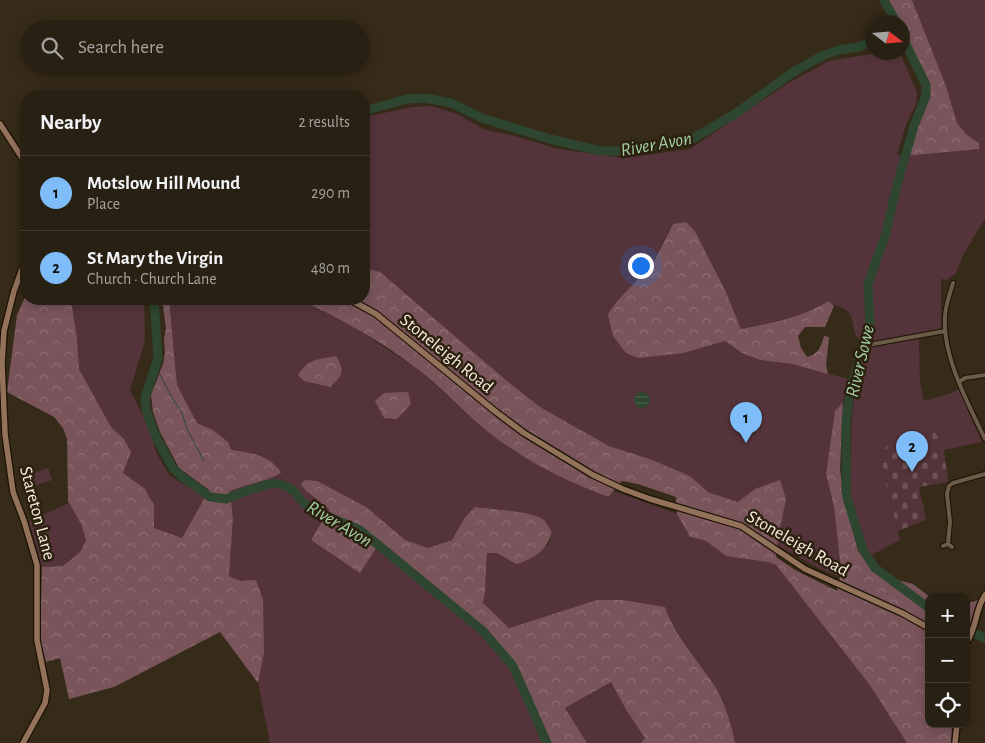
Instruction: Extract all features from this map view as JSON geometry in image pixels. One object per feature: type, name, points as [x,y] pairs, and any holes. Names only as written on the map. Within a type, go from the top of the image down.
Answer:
[{"type":"main road","points":[[0,124],[20,155]]},
{"type":"main road","name":"Stareton Lane","points":[[20,274],[8,310],[4,331],[2,363],[6,444],[13,492],[37,564],[38,640],[47,690],[45,703],[23,743]]},
{"type":"main road","name":"Stoneleigh Road","points":[[360,305],[376,314],[488,406],[524,433],[592,474],[623,489],[650,499],[741,526],[805,569],[902,613],[925,626]]},
{"type":"main road","points":[[969,638],[984,595]]},
{"type":"main road","points":[[955,743],[957,728]]},
{"type":"street","points":[[953,283],[946,307],[945,331],[948,346],[959,382],[985,439]]},
{"type":"street","points":[[868,345],[945,331]]},
{"type":"street","points":[[959,382],[965,378],[985,375]]},
{"type":"street","points":[[948,546],[950,522],[948,486],[985,474]]},
{"type":"green space","points":[[884,0],[912,0],[946,86],[957,123],[967,135],[979,143],[979,149],[905,156],[926,96],[926,85],[910,51],[910,15],[892,15]]},
{"type":"green space","points":[[912,0],[985,0],[985,219],[964,253],[956,273],[947,280],[941,279],[941,331],[867,344],[857,337],[847,311],[829,301],[797,315],[741,329],[726,292],[695,231],[686,222],[670,228],[652,265],[618,300],[665,354],[684,353],[725,341],[742,353],[760,360],[792,364],[848,379],[843,402],[835,411],[826,474],[834,507],[841,571],[840,577],[820,569],[777,545],[778,537],[755,489],[739,502],[708,492],[690,476],[650,459],[609,446],[540,407],[380,273],[370,270],[370,116],[413,107],[431,106],[457,114],[485,130],[511,135],[558,149],[624,158],[690,149],[787,84],[829,61],[865,55],[865,60],[903,60],[917,92],[916,104],[906,125],[897,155],[905,156],[979,149],[979,143],[967,135],[957,124],[946,86]]},
{"type":"green space","points":[[686,222],[695,231],[726,292],[741,329],[797,315],[829,301],[834,306],[825,327],[805,327],[798,336],[801,348],[807,357],[817,352],[824,336],[829,337],[826,365],[828,374],[792,364],[760,360],[742,353],[725,341],[684,353],[638,358],[626,353],[613,336],[608,314],[618,300],[652,265],[673,224]]},
{"type":"green space","points":[[370,270],[380,272],[540,407],[609,446],[650,459],[690,476],[708,492],[738,502],[755,489],[780,480],[786,499],[776,557],[795,570],[837,591],[841,571],[834,507],[826,474],[835,411],[843,402],[840,470],[845,501],[858,551],[878,575],[913,584],[925,593],[925,728],[952,728],[951,743],[907,743],[869,684],[776,565],[768,562],[726,556],[706,541],[690,537],[677,514],[676,497],[638,484],[622,481],[608,497],[542,467],[496,438],[406,360],[377,341],[311,305],[370,305]]},
{"type":"green space","points":[[22,305],[71,305],[77,338],[79,369],[111,427],[124,439],[131,452],[123,473],[145,489],[154,505],[154,528],[182,538],[209,490],[179,468],[160,432],[153,412],[151,395],[163,364],[165,353],[164,339],[166,328],[163,305],[170,305],[177,385],[197,423],[213,430],[228,442],[231,450],[260,456],[277,467],[281,473],[269,479],[230,491],[233,518],[229,576],[241,581],[256,580],[263,600],[264,654],[258,683],[220,632],[114,687],[69,699],[60,658],[46,662],[40,640],[42,567],[63,566],[80,552],[86,540],[81,524],[68,501],[67,439],[63,428],[54,417],[7,392],[17,315]]},
{"type":"green space","points":[[144,305],[145,341],[130,390],[150,429],[156,452],[170,476],[205,497],[182,539],[154,528],[153,507],[148,494],[122,473],[124,439],[111,427],[79,369],[72,306]]},
{"type":"green space","points":[[170,305],[311,305],[346,322],[419,370],[482,427],[515,452],[607,497],[614,491],[677,514],[690,537],[706,541],[726,556],[768,562],[776,565],[869,684],[907,743],[735,743],[721,697],[681,638],[665,607],[597,600],[508,628],[483,603],[487,553],[497,553],[516,564],[549,544],[552,532],[547,523],[538,516],[521,512],[475,507],[465,517],[452,540],[428,548],[405,540],[389,528],[306,491],[329,509],[311,540],[378,545],[483,631],[513,666],[547,743],[270,743],[258,683],[264,654],[241,581],[229,576],[233,518],[230,491],[255,482],[267,481],[231,450],[213,430],[197,423],[177,385]]},
{"type":"green space","points":[[919,338],[920,382],[924,401],[952,393],[959,389],[982,442],[944,450],[935,432],[891,440],[881,454],[887,489],[900,540],[870,556],[851,496],[852,415],[857,383],[866,351],[869,347]]},
{"type":"green space","points":[[336,356],[341,366],[341,373],[330,387],[304,381],[298,375],[310,363],[319,359]]},
{"type":"green space","points":[[408,392],[411,404],[397,419],[384,418],[375,401],[384,393]]},
{"type":"green space","points":[[935,432],[944,450],[948,482],[919,487],[926,520],[898,531],[887,489],[881,454],[891,440]]},
{"type":"green space","points":[[48,468],[52,480],[30,487],[26,476]]},
{"type":"green space","points":[[305,480],[317,481],[366,507],[405,540],[428,548],[452,540],[465,517],[475,507],[520,512],[543,519],[552,532],[547,544],[539,553],[516,564],[497,553],[487,553],[483,603],[509,628],[597,600],[622,600],[665,607],[681,638],[721,697],[735,743],[641,743],[645,738],[625,708],[611,682],[565,708],[587,743],[547,743],[513,666],[483,631],[378,545],[360,573],[311,540],[329,509],[306,491],[301,484]]},
{"type":"green space","points":[[69,503],[81,524],[86,540],[80,552],[63,566],[42,567],[29,521]]},
{"type":"green space","points":[[978,600],[970,624],[970,603]]},
{"type":"green space","points":[[611,682],[625,708],[646,738],[641,743],[587,743],[565,708]]},
{"type":"shaded area","points":[[639,392],[645,392],[650,397],[648,406],[639,408],[634,403],[634,397]]},
{"type":"waterway","name":"River Avon","points":[[884,0],[892,15]]},
{"type":"waterway","name":"River Avon","points":[[370,109],[406,99],[425,98],[451,103],[482,118],[550,139],[601,151],[633,151],[694,138],[735,114],[793,72],[824,55],[865,44]]},
{"type":"waterway","name":"River Sowe","points":[[910,52],[926,85],[926,96],[914,126],[897,185],[886,233],[868,284],[870,323],[851,387],[846,420],[846,491],[863,550],[875,568],[925,605]]},
{"type":"waterway","name":"River Avon","points":[[154,305],[158,358],[145,398],[146,410],[154,433],[172,467],[210,497],[226,499],[274,483],[286,486],[294,491],[304,504],[315,511],[360,530],[483,631],[513,666],[547,743]]},
{"type":"waterway","points":[[156,367],[182,413],[187,429],[204,461]]},
{"type":"waterway","name":"River Sowe","points":[[970,630],[985,639]]},
{"type":"place","name":"Motslow Hill Mound","points":[[746,443]]},
{"type":"place","name":"St Mary the Virgin","points":[[912,472]]}]
